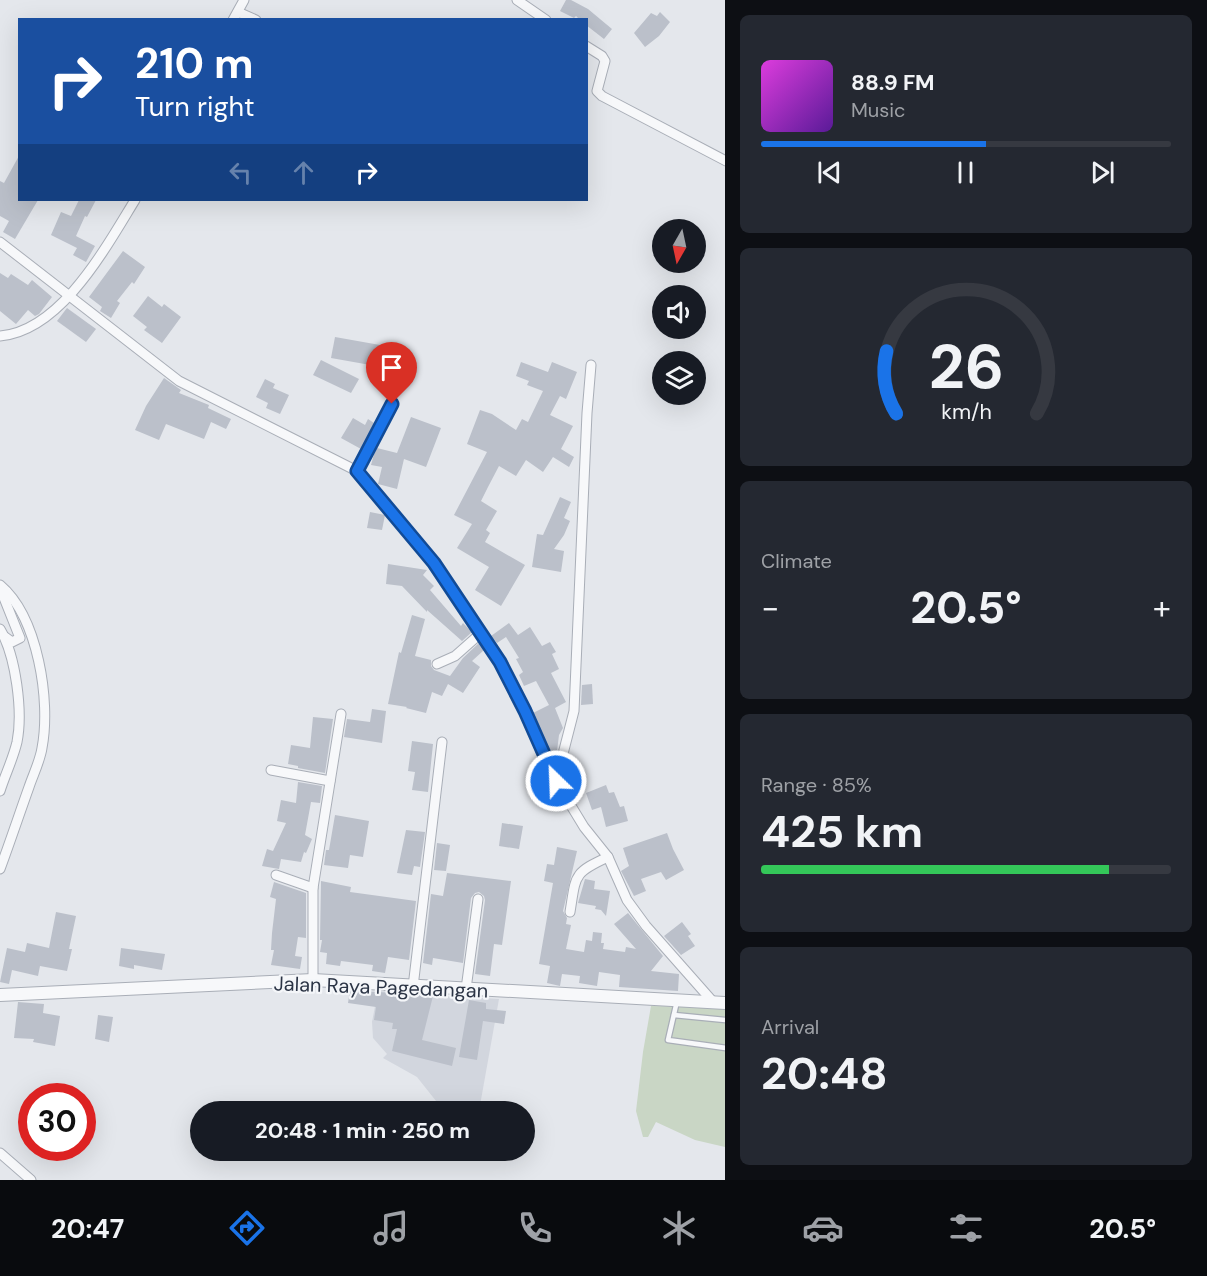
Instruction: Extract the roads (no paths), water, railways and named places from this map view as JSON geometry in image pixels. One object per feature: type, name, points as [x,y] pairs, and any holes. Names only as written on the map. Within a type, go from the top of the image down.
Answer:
[{"type":"street","points":[[236,16],[244,0]]},
{"type":"street","points":[[517,0],[543,18]]},
{"type":"street","points":[[588,47],[602,56],[605,61],[597,91],[602,96],[725,160]]},
{"type":"street","points":[[0,336],[20,333],[71,296],[134,201]]},
{"type":"street","points":[[0,242],[187,386],[357,471],[434,563],[500,662],[556,781],[584,827],[608,857],[627,900],[646,926],[720,1003]]},
{"type":"street","points":[[556,781],[574,711],[586,413],[591,365]]},
{"type":"street","points":[[357,471],[392,404]]},
{"type":"street","points":[[0,587],[20,638],[12,642],[2,633]]},
{"type":"street","points":[[0,587],[6,591],[28,627],[42,673],[44,710],[42,749],[0,869]]},
{"type":"street","points":[[0,791],[17,742],[19,709],[17,677],[2,633]]},
{"type":"street","points":[[437,664],[455,656],[481,633]]},
{"type":"street","points":[[313,980],[313,888],[342,714]]},
{"type":"street","points":[[413,987],[442,742]]},
{"type":"street","points":[[271,770],[330,782]]},
{"type":"street","points":[[570,912],[574,882],[578,876],[585,868],[608,857]]},
{"type":"street","points":[[276,875],[313,888]]},
{"type":"street","points":[[466,989],[477,899]]},
{"type":"street","name":"Jalan Raya Pagedangan","points":[[0,995],[313,980],[720,1003]]},
{"type":"street","points":[[0,1153],[31,1180]]},
{"type":"lane","points":[[677,1001],[668,1040],[725,1048]]},
{"type":"lane","points":[[674,1015],[725,1020]]}]
